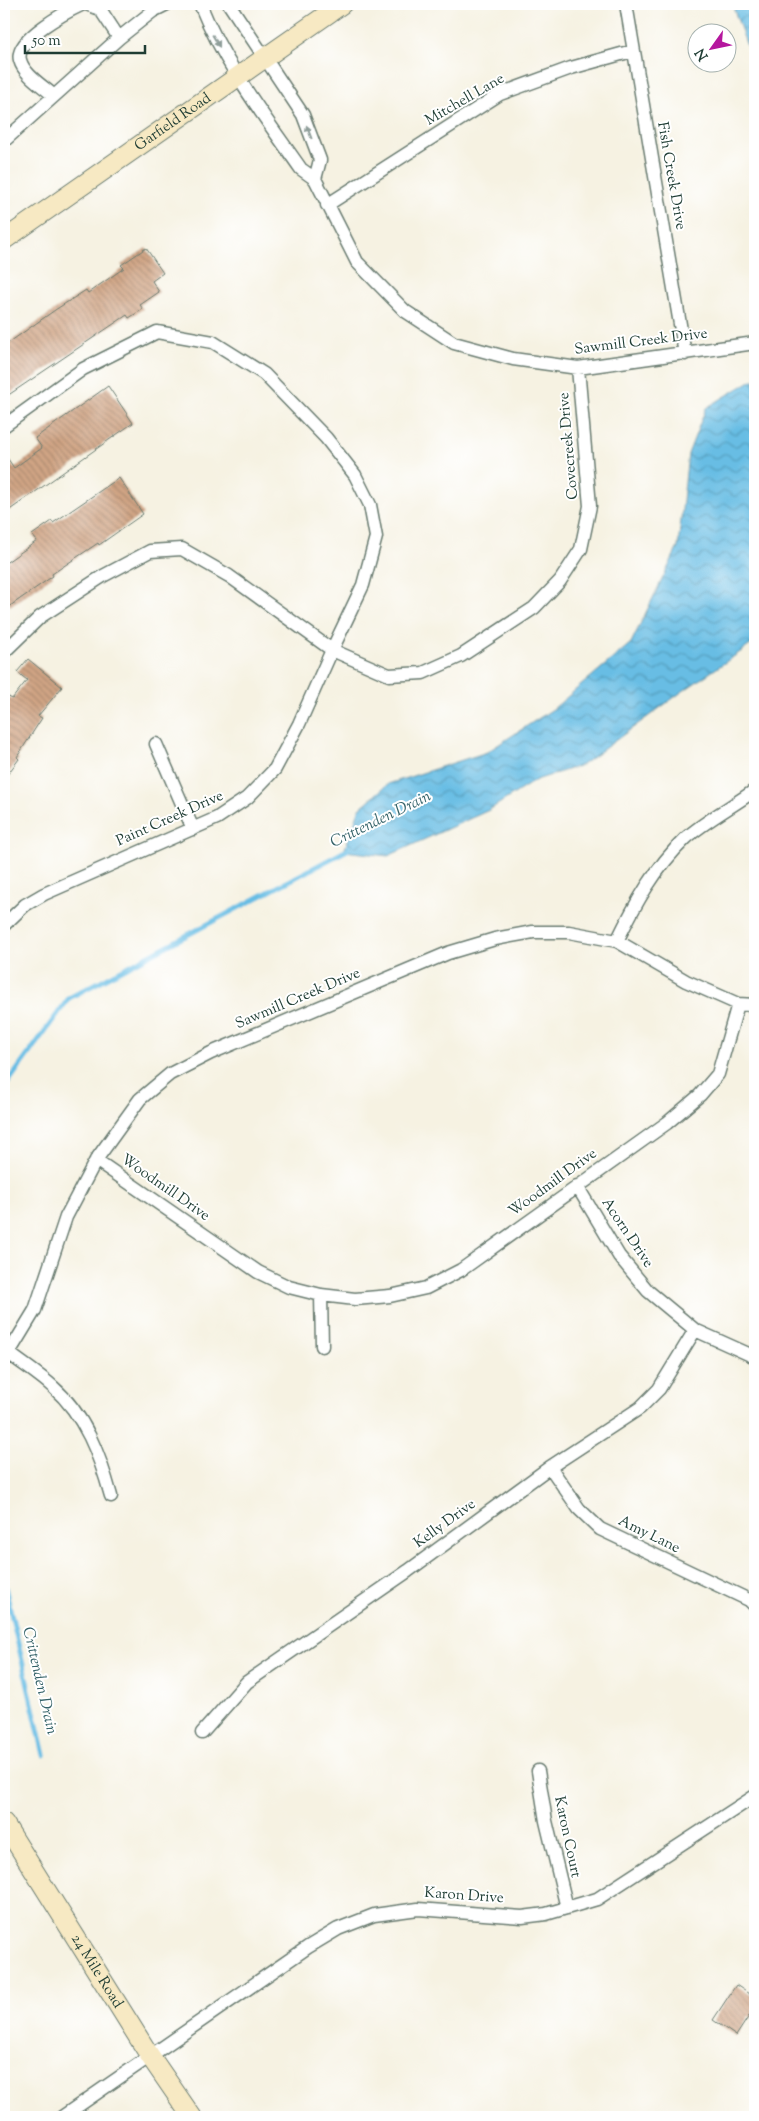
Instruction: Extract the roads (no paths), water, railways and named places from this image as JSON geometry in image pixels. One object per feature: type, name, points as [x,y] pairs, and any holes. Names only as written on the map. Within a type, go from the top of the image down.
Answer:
[{"type":"street","points":[[54,96],[29,75],[20,60],[20,50],[35,33],[85,4],[100,9],[119,38]]},
{"type":"street","points":[[4,141],[119,38],[153,11],[167,4]]},
{"type":"street","name":"Sawmill Creek Drive","points":[[200,4],[212,34],[237,77],[302,169],[315,178],[357,262],[405,311],[454,342],[513,359],[578,368],[755,343]]},
{"type":"street","points":[[230,4],[303,115],[320,160],[315,178]]},
{"type":"street","name":"Garfield Road","points":[[4,240],[342,4]]},
{"type":"street","name":"Fish Creek Drive","points":[[626,4],[632,51],[685,354]]},
{"type":"street","name":"Mitchell Lane","points":[[327,205],[500,94],[571,68],[632,51]]},
{"type":"street","name":"Paint Creek Drive","points":[[4,426],[83,369],[157,332],[213,342],[264,374],[326,438],[355,475],[370,506],[376,537],[363,585],[299,724],[275,769],[247,798],[233,809],[193,829],[44,894],[25,906],[4,925]]},
{"type":"street","name":"Covecreek Drive","points":[[332,650],[389,675],[423,673],[461,656],[534,608],[560,582],[581,549],[590,506],[578,368]]},
{"type":"street","points":[[4,652],[40,617],[103,576],[150,551],[182,549],[229,576],[332,650]]},
{"type":"street","points":[[156,744],[193,829]]},
{"type":"street","points":[[617,941],[634,906],[659,867],[687,838],[755,790]]},
{"type":"street","name":"Sawmill Creek Drive","points":[[7,1357],[35,1310],[66,1217],[96,1160],[140,1099],[170,1074],[211,1053],[448,953],[495,939],[532,932],[569,932],[617,941],[686,981],[738,1004],[755,1005]]},
{"type":"street","name":"Woodmill Drive","points":[[96,1160],[258,1272],[289,1287],[321,1295],[355,1300],[390,1296],[426,1288],[461,1270],[666,1123],[700,1095],[718,1074],[738,1004]]},
{"type":"street","name":"Acorn Drive","points":[[577,1186],[619,1256],[648,1291],[695,1330],[755,1358]]},
{"type":"street","points":[[321,1295],[322,1346]]},
{"type":"street","name":"Kelly Drive","points":[[202,1733],[247,1682],[550,1468],[640,1408],[659,1389],[695,1330]]},
{"type":"street","points":[[7,1357],[54,1387],[70,1405],[86,1429],[101,1460],[111,1496]]},
{"type":"street","name":"Amy Lane","points":[[550,1468],[579,1508],[600,1529],[749,1600],[755,1606]]},
{"type":"street","name":"Karon Court","points":[[538,1771],[546,1821],[567,1908]]},
{"type":"street","name":"Karon Drive","points":[[62,2117],[338,1928],[374,1915],[418,1909],[522,1917],[546,1914],[597,1899],[755,1796]]},
{"type":"street","name":"24 Mile Road","points":[[4,1823],[150,2056],[192,2117]]},
{"type":"water","points":[[732,4],[755,4],[755,81],[749,52]]},
{"type":"water","points":[[755,380],[755,642],[683,691],[582,765],[536,780],[489,810],[388,856],[344,851],[360,808],[388,784],[487,752],[553,709],[631,643],[678,547],[688,454],[706,408]]},
{"type":"waterway","name":"Crittenden Drain","points":[[4,1088],[69,998],[349,849]]},
{"type":"waterway","name":"Crittenden Drain","points":[[4,1583],[44,1755]]}]
